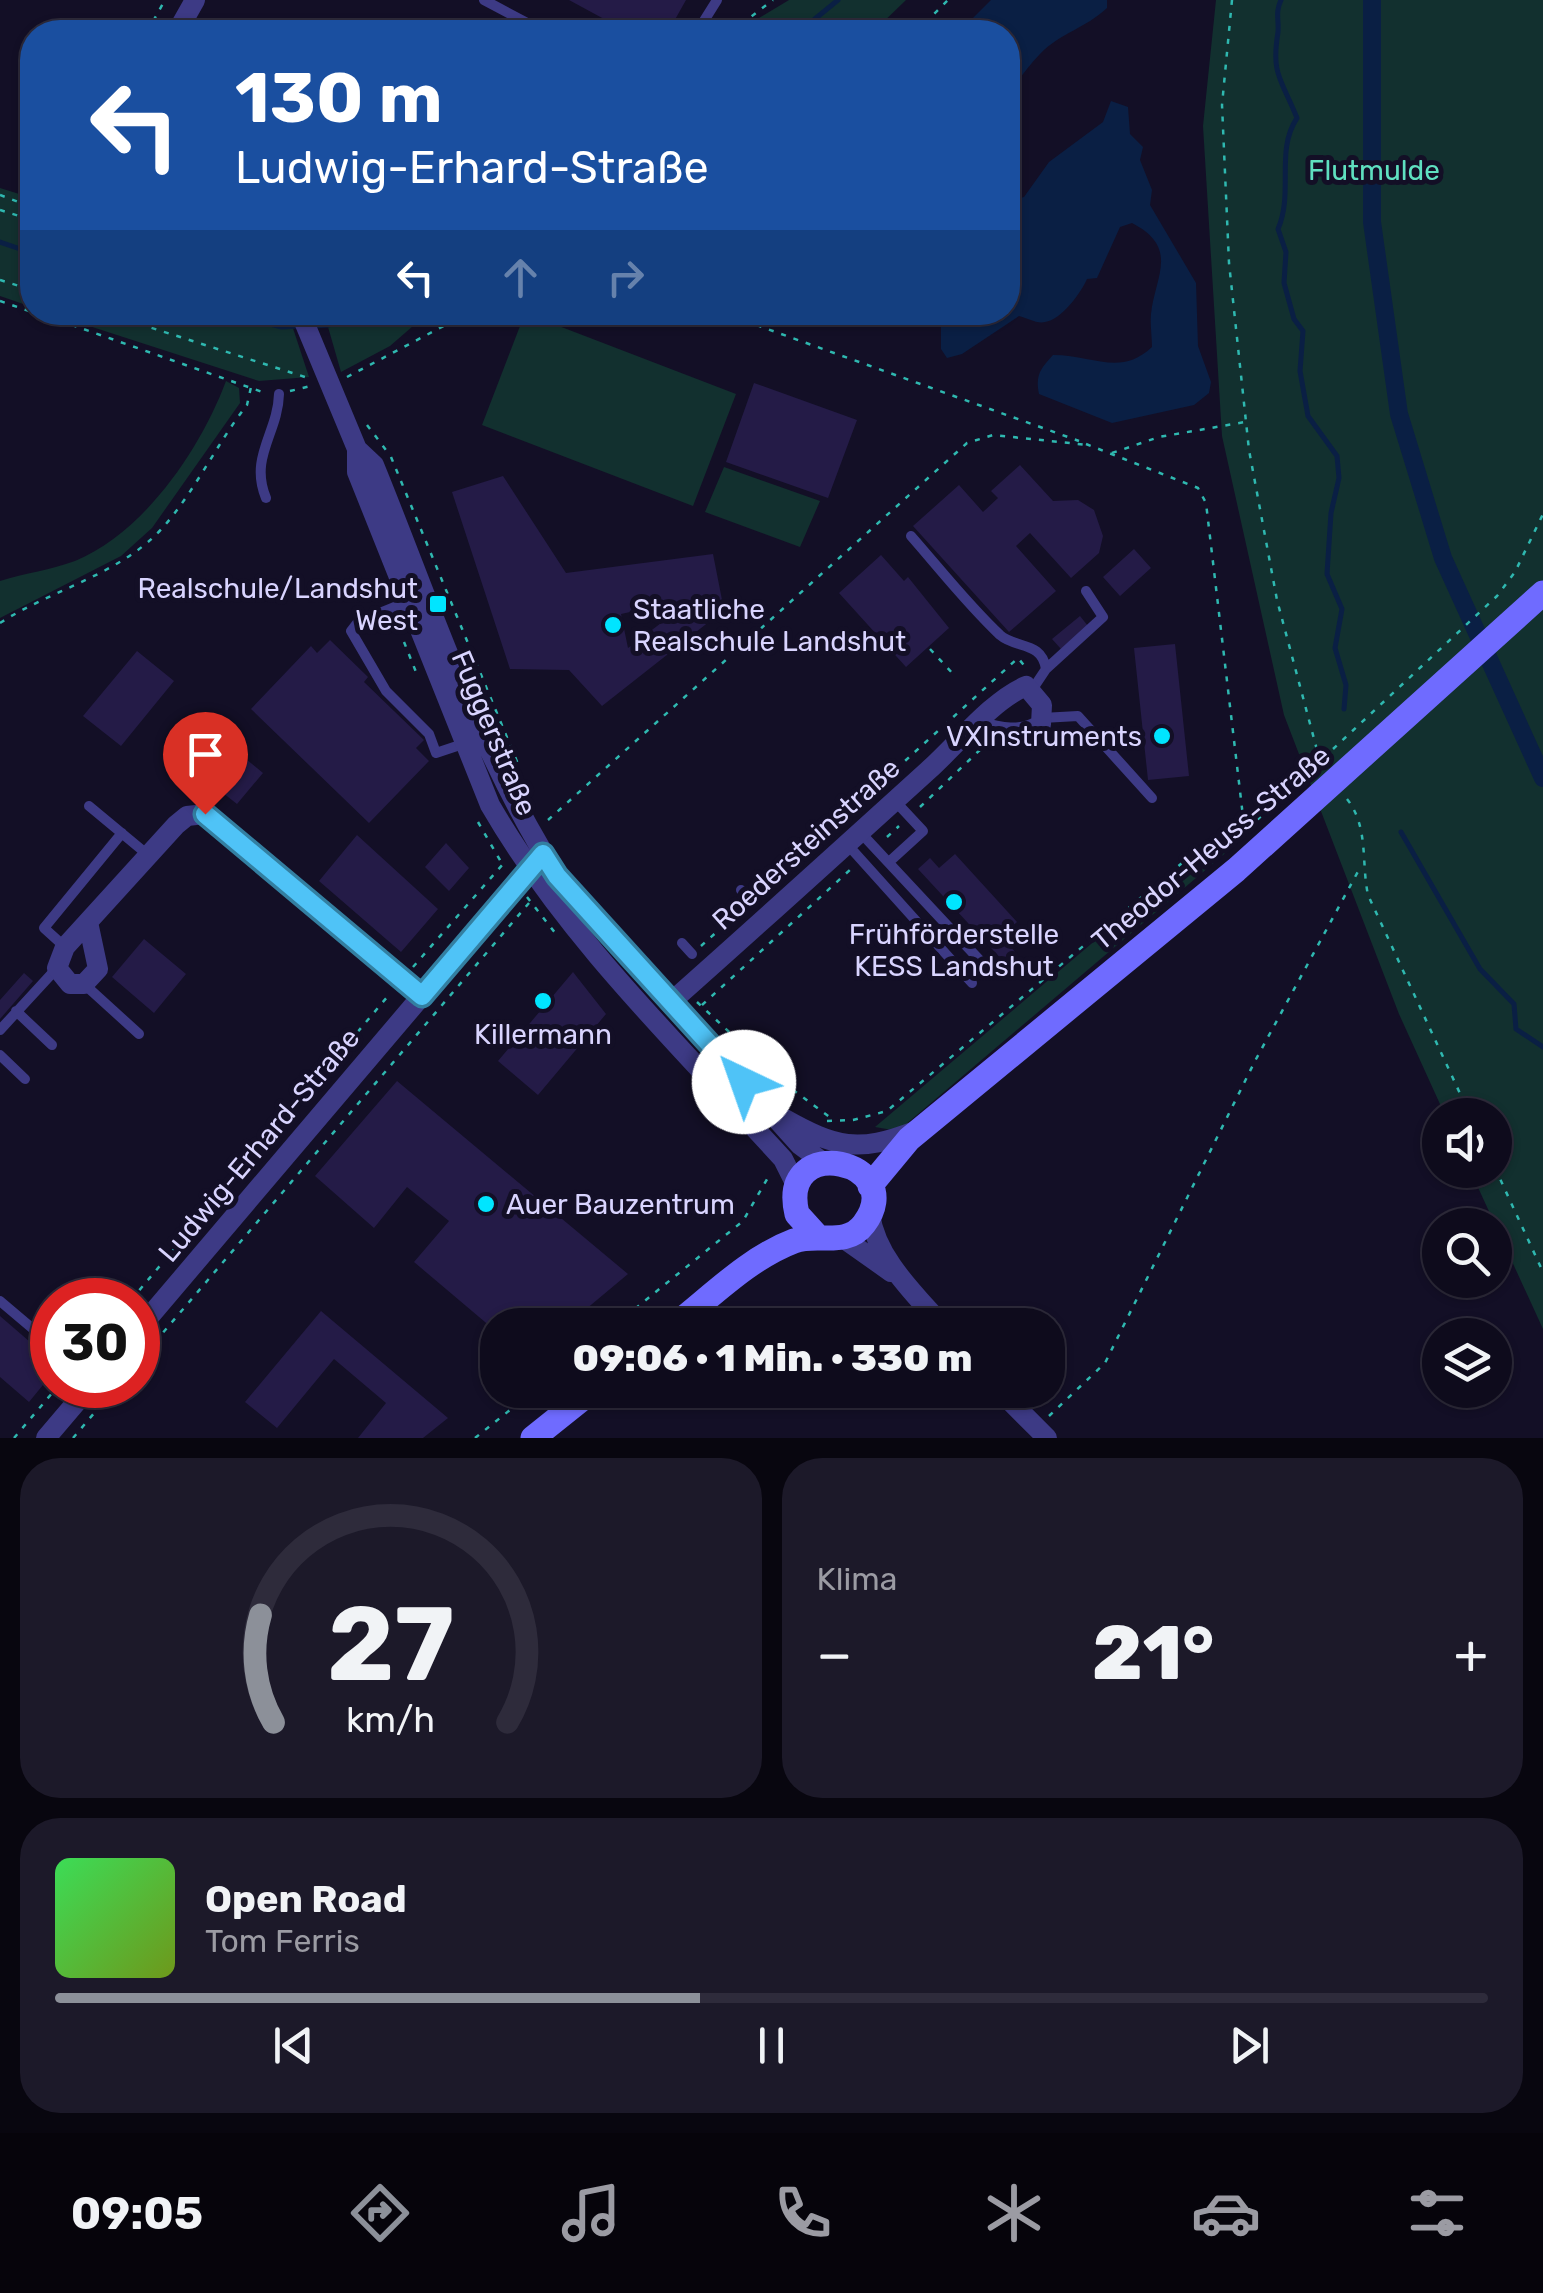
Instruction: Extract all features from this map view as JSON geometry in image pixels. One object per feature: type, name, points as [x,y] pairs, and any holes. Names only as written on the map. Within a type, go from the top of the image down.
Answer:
[{"type":"main road","name":"Theodor-Heuss-Straße","points":[[870,1186],[916,1134],[1252,837],[1543,594]]},
{"type":"main road","name":"Theodor-Heuss-Straße","points":[[852,1166],[916,1134]]},
{"type":"main road","points":[[696,1308],[753,1263],[781,1232],[808,1172],[824,1162],[852,1166],[870,1186],[870,1214],[860,1229],[843,1238],[816,1235],[753,1263]]},
{"type":"main road","points":[[796,1196],[802,1222],[816,1235]]},
{"type":"main road","points":[[533,1438],[570,1408]]},
{"type":"street","name":"Fuggerstraße","points":[[306,325],[358,448],[358,472],[502,780],[536,862],[571,926],[783,1159],[797,1179],[796,1196]]},
{"type":"street","name":"Fuggerstraße","points":[[418,597],[490,805],[536,862],[557,876],[676,998],[800,1144],[824,1162]]},
{"type":"street","points":[[978,726],[1034,730],[1042,718],[1042,705],[1030,680]]},
{"type":"street","name":"Roedersteinstraße","points":[[676,998],[1030,680]]},
{"type":"street","points":[[88,922],[98,969],[84,984],[64,980],[57,968],[65,946],[187,816],[205,814],[422,996]]},
{"type":"street","name":"Ludwig-Erhard-Straße","points":[[160,1304],[536,862]]},
{"type":"street","points":[[769,1109],[812,1134],[861,1147],[916,1134]]},
{"type":"street","points":[[870,1214],[872,1226],[901,1279],[927,1308]]},
{"type":"street","points":[[843,1238],[901,1279]]},
{"type":"street","points":[[46,1438],[71,1408]]},
{"type":"street","points":[[1017,1408],[1048,1438]]},
{"type":"lane","points":[[484,0],[522,20]]},
{"type":"lane","points":[[266,498],[260,456],[279,408],[279,394]]},
{"type":"lane","points":[[911,536],[1003,637],[1031,646],[1046,669]]},
{"type":"lane","points":[[1030,680],[1102,617],[1102,610],[1086,592]]},
{"type":"lane","points":[[418,597],[358,622],[351,632],[386,691],[429,734],[436,752],[466,743]]},
{"type":"lane","points":[[1042,718],[1078,716],[1152,798]]},
{"type":"lane","points":[[889,862],[923,831],[895,801]]},
{"type":"lane","points":[[89,806],[148,855]]},
{"type":"lane","points":[[65,946],[44,928],[122,833]]},
{"type":"lane","points":[[854,838],[889,862],[987,968]]},
{"type":"lane","points":[[854,838],[972,982]]},
{"type":"lane","points":[[742,890],[751,900]]},
{"type":"lane","points":[[682,943],[692,954]]},
{"type":"lane","points":[[0,1030],[57,968]]},
{"type":"lane","points":[[84,984],[138,1034]]},
{"type":"lane","points":[[16,1012],[52,1045]]},
{"type":"lane","points":[[0,1055],[26,1079]]},
{"type":"lane","points":[[0,1301],[30,1326]]},
{"type":"path","points":[[746,20],[772,0]]},
{"type":"path","points":[[928,20],[948,0]]},
{"type":"path","points":[[1232,0],[1222,106],[1230,263],[1246,422],[1278,600],[1320,764],[1329,776]]},
{"type":"path","points":[[72,325],[279,394],[329,380],[443,325]]},
{"type":"path","points":[[145,325],[329,380]]},
{"type":"path","points":[[756,325],[1088,444],[1198,488],[1206,502],[1252,837]]},
{"type":"path","points":[[0,623],[30,604],[89,581],[150,540],[247,404],[251,386]]},
{"type":"path","points":[[1111,453],[1191,430],[1246,422]]},
{"type":"path","points":[[366,423],[394,461],[524,779]]},
{"type":"path","points":[[544,823],[967,443],[993,435],[1088,444]]},
{"type":"path","points":[[676,998],[702,1006],[785,1084],[831,1118],[853,1120],[887,1110],[1182,863],[1252,837],[1320,764],[1497,596],[1516,572],[1543,514]]},
{"type":"path","points":[[930,650],[955,676]]},
{"type":"path","points":[[692,954],[1018,658],[1030,680]]},
{"type":"path","points":[[1339,788],[1358,813],[1363,830],[1362,864],[1368,895],[1462,1098]]},
{"type":"path","points":[[1058,1409],[1105,1362],[1255,1061],[1362,864]]},
{"type":"path","points":[[150,1278],[502,865]]},
{"type":"path","points":[[160,1336],[530,901]]},
{"type":"path","points":[[812,1134],[831,1118]]},
{"type":"path","points":[[636,1308],[743,1221],[783,1159]]},
{"type":"path","points":[[1504,1188],[1543,1272]]},
{"type":"path","points":[[14,1438],[39,1408]]},
{"type":"path","points":[[73,1438],[98,1408]]},
{"type":"path","points":[[475,1438],[512,1408]]},
{"type":"green space","points":[[789,0],[906,0],[885,20],[756,20]]},
{"type":"green space","name":"Flutmulde","points":[[1216,0],[1543,0],[1543,1329],[1512,1261],[1512,1208],[1487,1208],[1478,1188],[1512,1188],[1512,1098],[1437,1098],[1399,1014],[1284,715],[1222,436],[1203,126]]},
{"type":"green space","points":[[0,188],[20,194],[20,303],[0,296]]},
{"type":"green space","points":[[86,325],[292,325],[309,377],[259,381]]},
{"type":"green space","points":[[328,325],[414,325],[390,346],[341,372]]},
{"type":"green space","points":[[520,325],[556,325],[736,394],[693,506],[482,425]]},
{"type":"green space","points":[[226,381],[239,388],[240,403],[152,528],[121,556],[0,618],[0,581],[75,561],[101,548],[147,509],[186,460]]},
{"type":"green space","points":[[724,467],[820,501],[800,547],[705,512]]},
{"type":"green space","points":[[1249,833],[898,1131],[875,1127],[1188,862]]},
{"type":"water","points":[[991,0],[1107,0],[1107,8],[1048,47],[1020,77],[1020,20],[971,20]]},
{"type":"water","points":[[1111,101],[1128,107],[1130,134],[1143,147],[1140,160],[1152,190],[1150,205],[1196,283],[1198,346],[1211,382],[1209,393],[1194,405],[1112,423],[1039,394],[1039,377],[1053,355],[1117,363],[1140,356],[1152,347],[1151,314],[1161,264],[1156,242],[1132,223],[1120,227],[1097,278],[1087,279],[1064,311],[1042,322],[1020,316],[1020,198],[1049,162],[1103,122]]},
{"type":"water","points":[[941,325],[1006,325],[962,354],[947,358],[941,349]]},
{"type":"building","points":[[569,0],[686,0],[675,20],[606,20]]},
{"type":"building","points":[[754,383],[857,420],[828,498],[726,462]]},
{"type":"building","points":[[1020,465],[1053,501],[1078,500],[1094,510],[1103,536],[1099,553],[1071,578],[1030,533],[1016,546],[1056,591],[1009,632],[913,526],[959,485],[983,512],[998,498],[991,491]]},
{"type":"building","points":[[503,476],[566,573],[713,554],[724,610],[602,706],[569,670],[510,669],[452,492]],"holes":[[[671,603],[673,614],[628,648],[621,614]]]},
{"type":"building","points":[[1134,549],[1151,568],[1120,596],[1103,577]]},
{"type":"building","points":[[881,555],[904,581],[908,577],[949,628],[906,667],[839,593]]},
{"type":"building","points":[[1080,616],[1088,626],[1061,649],[1052,639]]},
{"type":"building","points":[[330,640],[368,677],[364,682],[424,740],[416,748],[429,761],[369,823],[251,709],[311,646],[317,653]]},
{"type":"building","points":[[1175,644],[1189,776],[1148,780],[1134,648]]},
{"type":"building","points":[[137,651],[174,681],[121,746],[83,716]]},
{"type":"building","points":[[212,731],[263,773],[237,804],[186,764]]},
{"type":"building","points":[[357,835],[438,909],[401,952],[319,881]]},
{"type":"building","points":[[446,843],[469,868],[449,891],[425,867]]},
{"type":"building","points":[[955,854],[1017,922],[1001,936],[1016,953],[1005,963],[918,869],[930,858],[939,868]]},
{"type":"building","points":[[144,939],[186,974],[154,1013],[112,977]]},
{"type":"building","points":[[573,972],[606,1014],[538,1095],[498,1061]]},
{"type":"building","points":[[24,973],[33,981],[0,1019],[0,1000]]},
{"type":"building","name":"Auer Bauzentrum","points":[[397,1081],[628,1274],[587,1308],[480,1308],[480,1318],[414,1262],[449,1221],[407,1187],[374,1228],[315,1176]]},
{"type":"building","points":[[321,1311],[448,1418],[423,1438],[358,1438],[386,1403],[334,1359],[277,1428],[245,1402]]},
{"type":"building","points":[[0,1316],[30,1342],[29,1402],[0,1377]]},
{"type":"waterway","points":[[814,20],[838,0]]},
{"type":"waterway","points":[[1281,0],[1277,68],[1297,118],[1287,144],[1285,201],[1278,229],[1286,252],[1284,283],[1294,319],[1303,331],[1300,371],[1308,416],[1337,456],[1339,478],[1331,513],[1327,574],[1342,609],[1335,648],[1346,685],[1344,709]]},
{"type":"waterway","name":"Flutmulde","points":[[1372,0],[1372,222],[1399,414],[1443,558],[1543,778]]},
{"type":"waterway","points":[[0,242],[20,249]]},
{"type":"waterway","points":[[274,325],[298,326]]},
{"type":"waterway","points":[[314,326],[329,325]]},
{"type":"waterway","points":[[1401,832],[1480,969],[1514,1004],[1516,1029],[1543,1047]]},
{"type":"place","name":"Realschule/Landshut West","points":[[438,604]]},
{"type":"place","name":"Staatliche Realschule Landshut","points":[[613,625]]},
{"type":"place","name":"VXInstruments","points":[[1162,736]]},
{"type":"place","name":"Frühförderstelle KESS Landshut","points":[[954,902]]},
{"type":"place","name":"Killermann","points":[[543,1001]]},
{"type":"place","name":"Auer Bauzentrum","points":[[486,1204]]},
{"type":"route","points":[[205,814],[422,996],[543,854],[557,876],[744,1082]]}]
